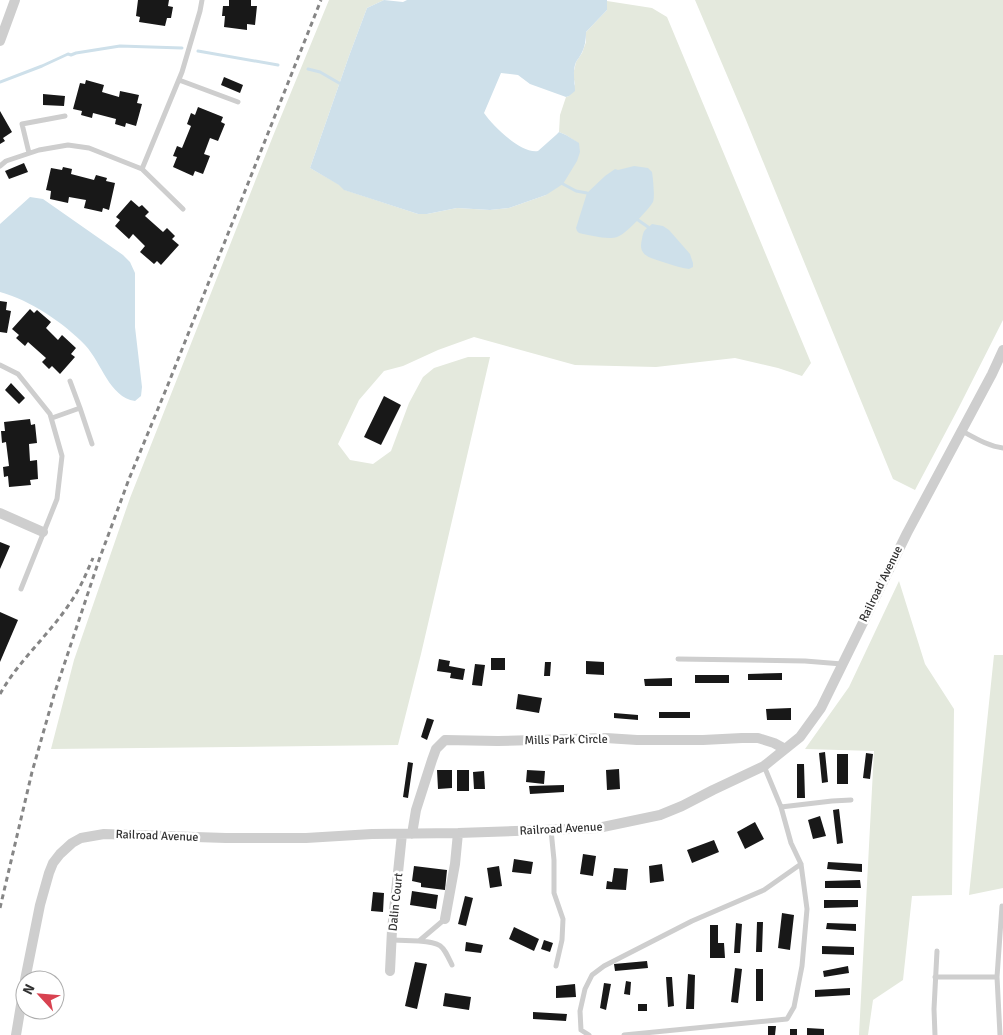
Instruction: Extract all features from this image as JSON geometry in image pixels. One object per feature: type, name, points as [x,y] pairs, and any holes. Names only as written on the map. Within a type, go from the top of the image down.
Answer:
[{"type":"street","points":[[1,36],[14,0]]},
{"type":"street","name":"Railroad Avenue","points":[[27,970],[40,904],[53,863],[72,843],[81,838],[104,834],[226,838],[306,838],[598,828],[660,815],[764,766],[800,736],[815,717],[835,681],[907,533],[1003,350]]},
{"type":"street","points":[[0,513],[43,532]]},
{"type":"street","name":"Mills Park Circle","points":[[407,834],[436,749],[445,740],[498,741],[606,738],[703,740],[758,738],[774,742],[785,749]]},
{"type":"street","points":[[445,919],[455,864],[458,833]]},
{"type":"street","name":"Dalin Court","points":[[390,971],[392,930],[407,834]]},
{"type":"street","name":"Railroad Avenue","points":[[16,1035],[18,1020]]},
{"type":"lane","points":[[142,169],[179,80],[202,0]]},
{"type":"lane","points":[[179,80],[238,102]]},
{"type":"lane","points":[[29,153],[22,124],[65,116]]},
{"type":"lane","points":[[0,166],[6,161],[39,150],[68,145],[89,148],[142,169],[183,209]]},
{"type":"lane","points":[[0,365],[18,374],[50,414],[62,456],[57,499],[20,589]]},
{"type":"lane","points":[[70,381],[92,444]]},
{"type":"lane","points":[[52,418],[80,408]]},
{"type":"lane","points":[[961,430],[988,444],[1003,448]]},
{"type":"lane","points":[[678,659],[805,661],[842,664]]},
{"type":"lane","points":[[624,1035],[787,1019],[794,1007],[802,966],[807,909],[801,864],[790,843],[781,807],[764,766]]},
{"type":"lane","points":[[781,807],[851,800]]},
{"type":"lane","points":[[551,830],[554,860],[554,893],[563,919],[562,940],[556,966]]},
{"type":"lane","points":[[589,1035],[581,1030],[580,1011],[585,989],[592,975],[604,966],[692,921],[764,890],[801,864]]},
{"type":"lane","points":[[1000,1035],[997,977],[1002,906]]},
{"type":"lane","points":[[419,941],[445,919]]},
{"type":"lane","points":[[392,940],[439,944],[444,949],[452,965]]},
{"type":"lane","points":[[935,1035],[934,1009],[937,951]]},
{"type":"lane","points":[[935,976],[997,977]]},
{"type":"shaded area","points":[[329,0],[384,0],[367,8],[310,168],[340,185],[345,190],[418,214],[457,208],[490,210],[509,208],[546,195],[578,143],[559,132],[560,115],[566,97],[569,96],[575,84],[573,75],[576,62],[586,42],[586,32],[607,10],[607,1],[652,8],[667,17],[811,363],[802,376],[735,358],[656,367],[575,365],[474,337],[438,350],[403,366],[384,371],[359,400],[338,444],[350,460],[373,464],[391,451],[409,403],[423,377],[434,368],[468,357],[490,357],[398,745],[51,749],[74,660],[130,498],[273,136]]},
{"type":"shaded area","points":[[695,0],[1003,0],[1003,320],[915,490],[893,479]]},
{"type":"shaded area","points":[[899,581],[925,664],[954,709],[952,895],[912,896],[903,980],[873,1000],[868,1035],[859,1035],[874,751],[805,749],[849,687]]},
{"type":"shaded area","points":[[994,655],[1003,655],[1003,888],[969,895]]},
{"type":"water","points":[[384,0],[403,2],[407,0],[607,0],[607,10],[586,32],[584,47],[575,66],[575,91],[566,97],[530,84],[518,75],[501,73],[484,113],[508,138],[531,151],[538,151],[559,132],[579,143],[580,152],[577,161],[563,184],[546,195],[509,208],[490,210],[457,208],[418,214],[344,190],[310,168],[367,8]]},
{"type":"water","points":[[634,166],[648,168],[652,172],[654,200],[647,210],[631,227],[617,237],[603,238],[579,233],[576,228],[587,193],[615,169]]},
{"type":"water","points":[[30,197],[43,199],[123,255],[130,262],[135,273],[135,327],[142,387],[141,396],[135,401],[126,398],[112,386],[91,352],[77,337],[35,306],[0,292],[0,224]]},
{"type":"water","points":[[652,224],[663,226],[669,230],[690,254],[693,267],[689,269],[677,266],[651,258],[644,253],[641,245],[643,233]]},
{"type":"building","points":[[138,0],[169,0],[168,6],[173,7],[171,18],[167,18],[165,26],[139,22],[140,17],[136,16]]},
{"type":"building","points":[[229,0],[251,0],[251,6],[257,6],[255,25],[247,24],[247,30],[224,27],[225,16],[222,16],[223,6],[229,6]]},
{"type":"building","points":[[224,77],[243,85],[240,93],[221,85]]},
{"type":"building","points":[[86,80],[104,85],[102,92],[119,97],[120,91],[139,95],[137,103],[142,104],[136,126],[126,123],[125,127],[115,124],[116,119],[93,113],[92,118],[81,115],[82,111],[73,109],[80,83],[85,84]]},
{"type":"building","points":[[43,94],[65,96],[64,106],[43,105]]},
{"type":"building","points":[[198,107],[223,117],[221,122],[225,124],[218,141],[210,138],[204,154],[210,156],[203,174],[195,171],[193,176],[173,167],[177,157],[173,156],[177,146],[182,148],[191,126],[187,124],[191,113],[195,115]]},
{"type":"building","points":[[0,111],[12,132],[3,138],[5,141],[0,144]]},
{"type":"building","points":[[24,163],[28,172],[9,179],[5,171]]},
{"type":"building","points":[[63,167],[72,169],[71,174],[94,180],[96,175],[107,178],[106,181],[115,183],[109,210],[103,208],[102,212],[84,208],[86,200],[69,197],[68,203],[50,199],[51,191],[46,190],[51,168],[62,170]]},
{"type":"building","points":[[131,200],[139,207],[142,205],[149,212],[145,216],[163,232],[167,228],[175,236],[172,239],[179,245],[161,265],[157,261],[154,264],[140,252],[145,246],[133,234],[129,239],[115,226],[120,220],[116,217]]},
{"type":"building","points":[[0,301],[7,302],[6,310],[11,311],[7,333],[0,332]]},
{"type":"building","points":[[30,309],[34,313],[37,310],[51,322],[46,328],[58,340],[62,335],[76,348],[71,354],[75,357],[60,374],[52,366],[49,369],[42,362],[46,358],[28,342],[25,346],[16,338],[19,335],[12,329]]},
{"type":"building","points":[[11,383],[25,398],[19,404],[5,390]]},
{"type":"building","points":[[384,396],[401,405],[381,445],[364,437]]},
{"type":"building","points":[[30,419],[31,425],[35,424],[37,443],[29,444],[30,461],[37,460],[38,479],[30,480],[31,485],[9,487],[8,476],[4,477],[3,467],[9,466],[6,442],[2,443],[1,431],[5,431],[4,422]]},
{"type":"building","points":[[0,542],[10,546],[0,569]]},
{"type":"building","points":[[0,612],[18,620],[0,662]]},
{"type":"building","points":[[491,658],[505,658],[505,670],[491,670]]},
{"type":"building","points":[[439,659],[450,661],[449,666],[465,669],[463,680],[450,678],[451,673],[437,671]]},
{"type":"building","points":[[586,661],[604,662],[604,675],[586,674]]},
{"type":"building","points":[[545,662],[551,662],[550,676],[544,676]]},
{"type":"building","points":[[475,664],[485,665],[482,686],[472,685]]},
{"type":"building","points":[[782,673],[782,680],[748,680],[748,674]]},
{"type":"building","points":[[695,675],[729,675],[729,683],[695,683]]},
{"type":"building","points":[[672,678],[672,686],[645,686],[644,679]]},
{"type":"building","points":[[518,694],[542,698],[539,713],[516,709]]},
{"type":"building","points":[[791,708],[791,720],[767,720],[766,709]]},
{"type":"building","points":[[659,712],[690,712],[690,718],[659,718]]},
{"type":"building","points":[[614,713],[638,715],[638,720],[614,718]]},
{"type":"building","points":[[427,718],[434,720],[427,740],[421,737]]},
{"type":"building","points":[[825,752],[828,782],[822,783],[819,753]]},
{"type":"building","points":[[866,753],[873,754],[870,779],[863,778]]},
{"type":"building","points":[[837,754],[848,754],[848,784],[837,784]]},
{"type":"building","points":[[408,762],[413,763],[408,798],[403,797]]},
{"type":"building","points":[[797,764],[804,764],[805,798],[797,798]]},
{"type":"building","points":[[619,769],[620,789],[607,790],[606,770]]},
{"type":"building","points":[[437,770],[452,770],[452,788],[438,789]]},
{"type":"building","points":[[457,770],[469,770],[469,791],[457,791]]},
{"type":"building","points":[[527,770],[545,771],[544,784],[526,782]]},
{"type":"building","points":[[484,771],[485,789],[474,789],[473,772]]},
{"type":"building","points":[[564,785],[564,792],[530,794],[529,786]]},
{"type":"building","points":[[839,809],[843,843],[837,844],[833,810]]},
{"type":"building","points":[[820,816],[826,836],[813,839],[808,820]]},
{"type":"building","points":[[755,822],[764,839],[745,849],[737,832]]},
{"type":"building","points":[[714,840],[719,852],[692,863],[687,850]]},
{"type":"building","points":[[583,854],[596,856],[593,876],[580,874]]},
{"type":"building","points":[[514,859],[533,862],[531,874],[512,872]]},
{"type":"building","points":[[828,862],[862,864],[862,872],[827,869]]},
{"type":"building","points":[[662,864],[664,881],[650,883],[649,866]]},
{"type":"building","points":[[414,866],[447,870],[445,890],[421,887],[421,883],[412,881]]},
{"type":"building","points":[[499,866],[502,886],[490,888],[487,868]]},
{"type":"building","points":[[614,868],[628,869],[626,890],[606,889],[607,881],[612,882]]},
{"type":"building","points":[[860,880],[861,888],[825,888],[825,881]]},
{"type":"building","points":[[412,891],[438,895],[436,909],[410,905]]},
{"type":"building","points":[[373,892],[384,893],[383,912],[371,911]]},
{"type":"building","points":[[465,896],[473,898],[466,926],[458,924]]},
{"type":"building","points":[[824,900],[858,900],[858,907],[824,908]]},
{"type":"building","points":[[782,913],[794,915],[790,950],[778,948]]},
{"type":"building","points":[[757,922],[763,922],[762,952],[756,952]]},
{"type":"building","points":[[736,923],[742,924],[740,953],[734,953]]},
{"type":"building","points":[[827,923],[856,924],[856,931],[826,929]]},
{"type":"building","points":[[710,925],[718,925],[718,943],[724,943],[725,958],[710,958]]},
{"type":"building","points":[[514,927],[539,939],[534,951],[509,939]]},
{"type":"building","points":[[544,940],[553,943],[550,952],[541,949]]},
{"type":"building","points":[[466,942],[483,945],[481,953],[465,951]]},
{"type":"building","points":[[822,946],[854,947],[854,955],[822,954]]},
{"type":"building","points":[[647,961],[648,968],[615,971],[614,964]]},
{"type":"building","points":[[415,962],[427,964],[417,1009],[405,1006]]},
{"type":"building","points":[[848,966],[849,973],[824,977],[823,971]]},
{"type":"building","points":[[735,968],[742,969],[738,1003],[731,1002]]},
{"type":"building","points":[[756,969],[763,969],[763,1001],[756,1001]]},
{"type":"building","points":[[688,974],[695,975],[694,1009],[686,1009]]},
{"type":"building","points":[[666,977],[672,977],[674,1006],[668,1007]]},
{"type":"building","points":[[626,981],[631,982],[630,995],[624,994]]},
{"type":"building","points":[[604,983],[611,984],[606,1010],[600,1008]]},
{"type":"building","points":[[575,984],[576,997],[556,998],[556,986]]},
{"type":"building","points":[[850,988],[850,995],[815,997],[815,990]]},
{"type":"building","points":[[445,993],[471,997],[469,1010],[443,1006]]},
{"type":"building","points":[[638,1004],[647,1004],[647,1011],[638,1011]]},
{"type":"building","points":[[533,1012],[567,1014],[566,1021],[533,1019]]},
{"type":"building","points":[[768,1026],[776,1026],[775,1035],[768,1035]]},
{"type":"building","points":[[807,1028],[824,1029],[824,1035],[807,1035]]},
{"type":"building","points":[[790,1029],[797,1029],[797,1035],[790,1035]]},
{"type":"waterway","points":[[0,82],[68,54],[120,46],[182,48]]},
{"type":"waterway","points":[[198,51],[278,65]]},
{"type":"waterway","points":[[308,69],[320,72],[339,83]]},
{"type":"waterway","points":[[563,184],[576,191],[587,193]]},
{"type":"waterway","points":[[638,220],[648,227]]},
{"type":"railway","points":[[0,908],[32,772],[54,695],[99,560],[129,479],[321,0]]},
{"type":"railway","points":[[0,694],[16,670],[62,615],[80,587],[93,558]]}]
